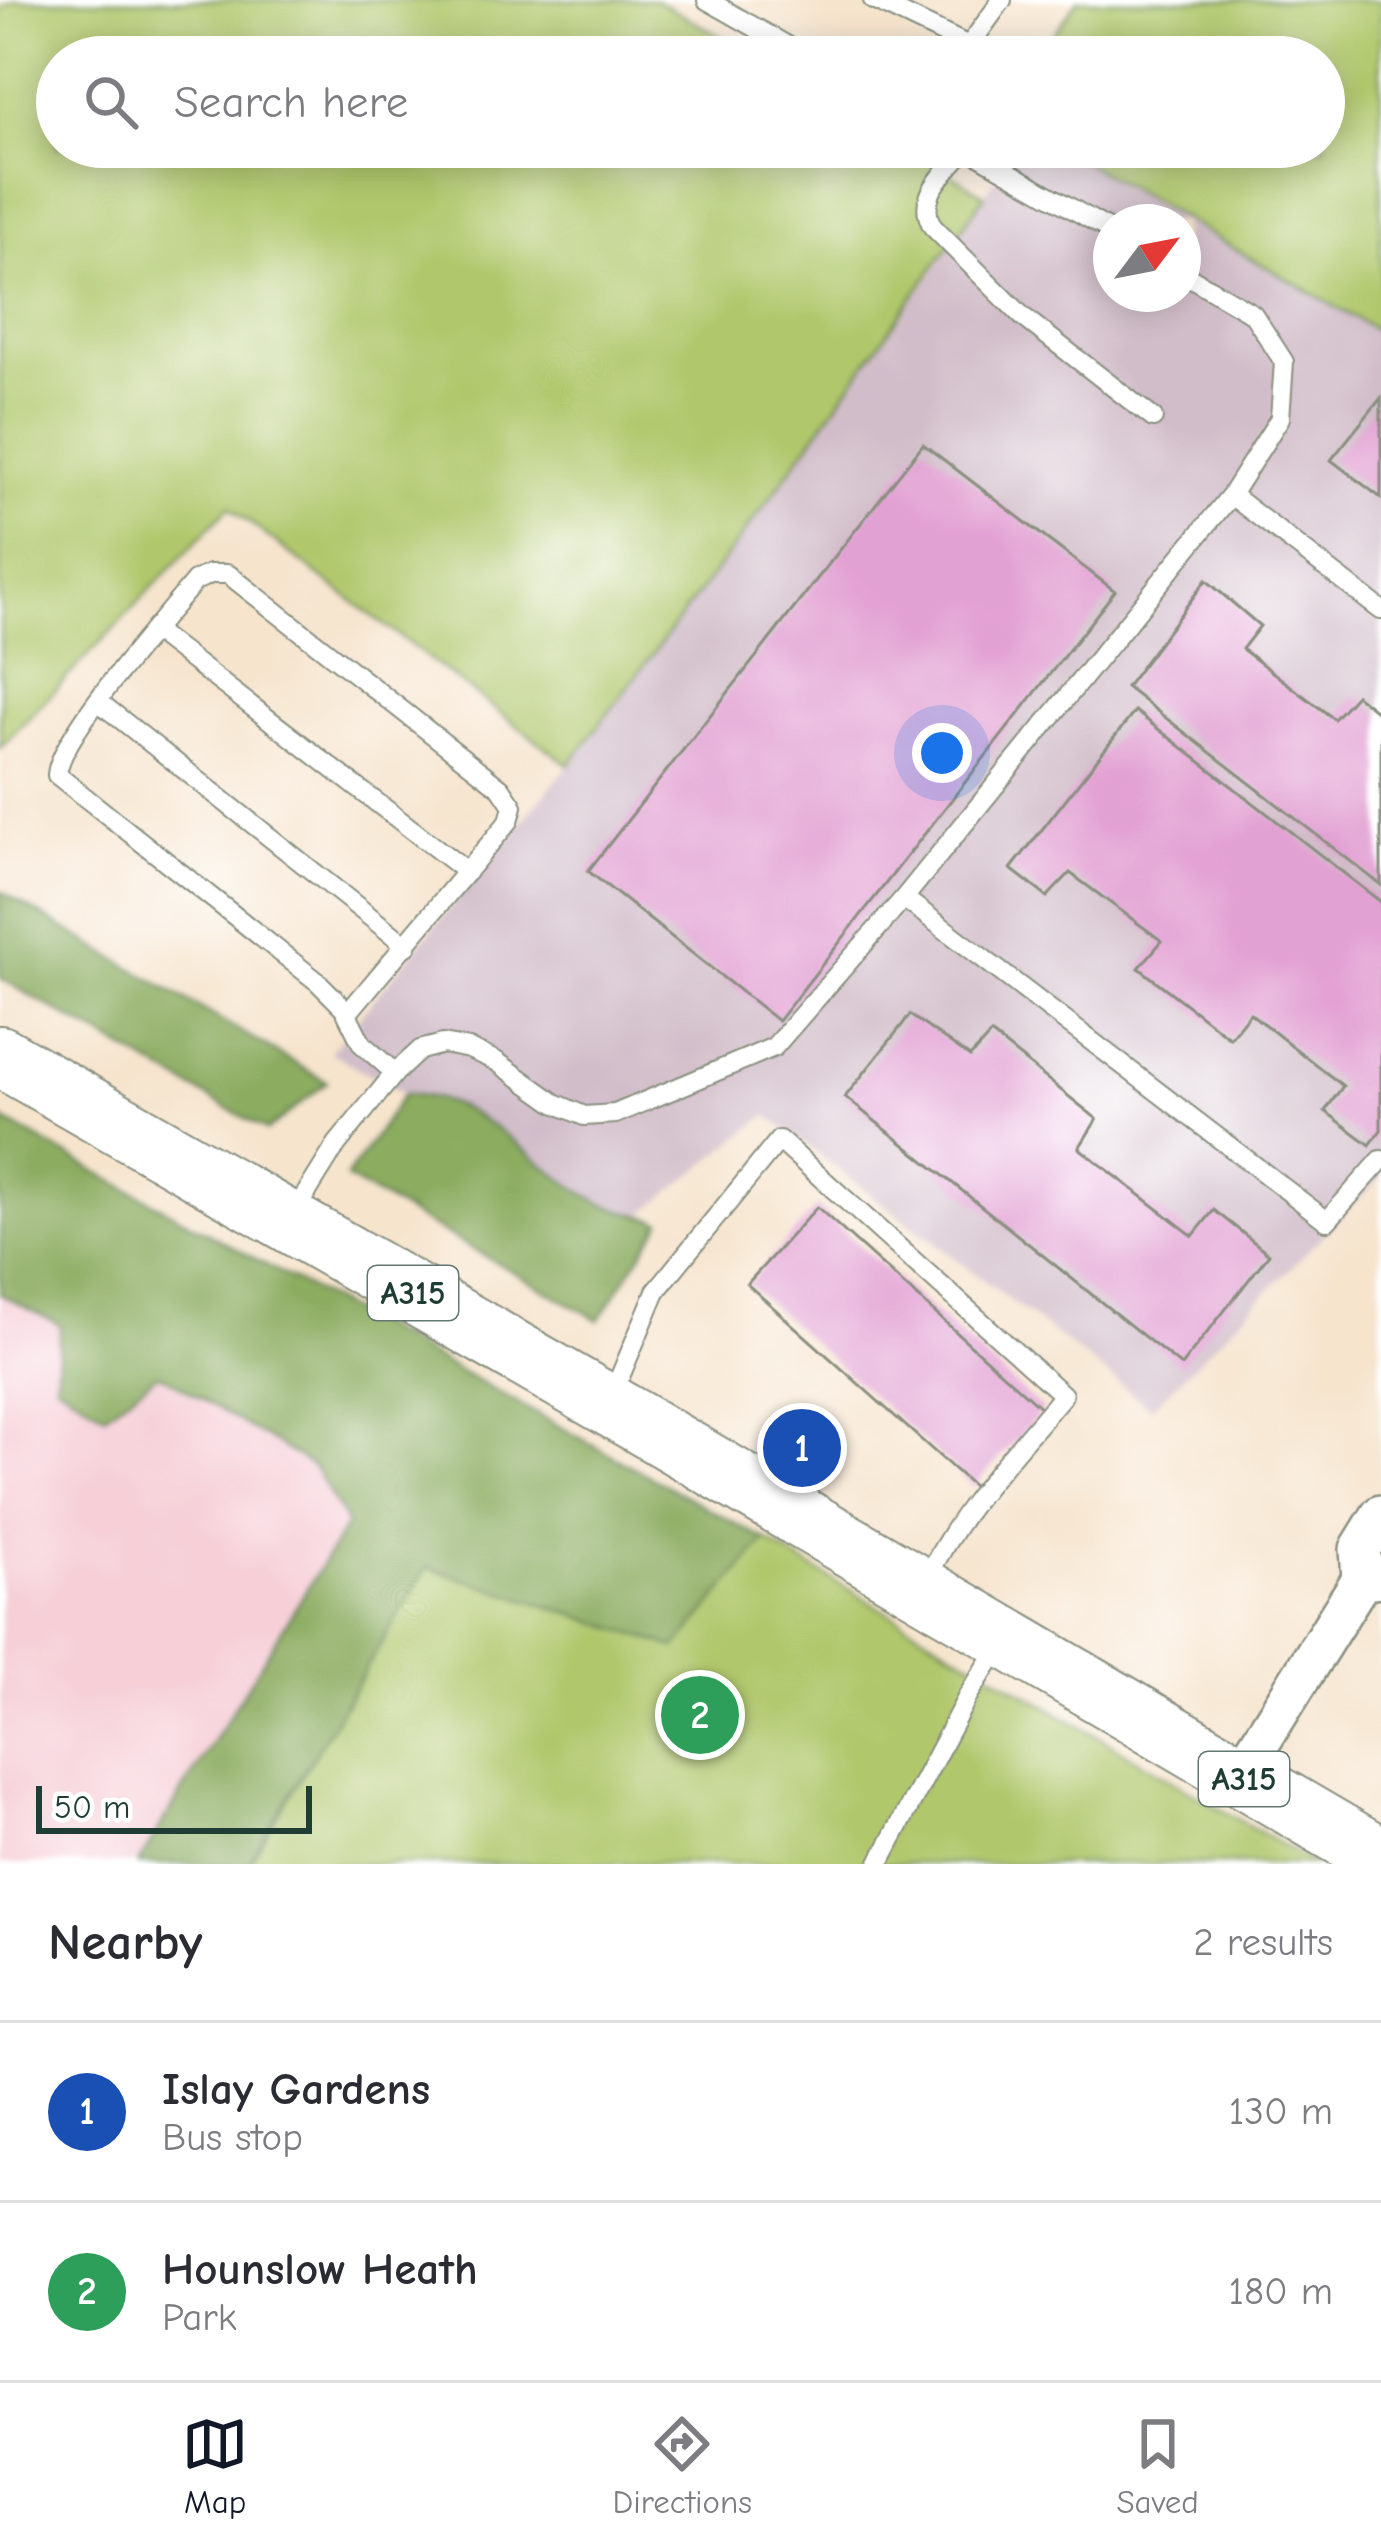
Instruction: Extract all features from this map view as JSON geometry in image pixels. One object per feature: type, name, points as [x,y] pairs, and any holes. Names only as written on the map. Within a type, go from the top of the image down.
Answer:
[{"type":"main road","name":"A315","points":[[0,1056],[1381,1858]]},
{"type":"street","points":[[1240,1776],[1372,1578],[1360,1550],[1381,1515]]},
{"type":"lane","points":[[707,0],[770,36]]},
{"type":"lane","points":[[873,0],[948,36]]},
{"type":"lane","points":[[976,36],[1002,0]]},
{"type":"lane","points":[[950,168],[926,198],[925,214],[933,227],[1022,316],[1153,418]]},
{"type":"lane","points":[[1002,168],[1093,221]]},
{"type":"lane","points":[[288,1222],[337,1144],[420,1050],[443,1044],[496,1061],[555,1103],[584,1116],[615,1114],[774,1047],[904,898],[1231,495],[1280,418],[1284,362],[1253,314],[1201,284]]},
{"type":"lane","points":[[1231,495],[1381,610]]},
{"type":"lane","points":[[347,1014],[509,821],[513,806],[500,788],[228,574],[210,574],[195,580],[99,702],[57,762],[57,775],[318,982],[347,1014],[362,1044],[395,1073]]},
{"type":"lane","points":[[154,632],[467,872]]},
{"type":"lane","points":[[99,702],[406,946]]},
{"type":"lane","points":[[904,898],[1327,1221],[1381,1160]]},
{"type":"lane","points":[[608,1405],[656,1291],[779,1140],[1063,1395],[971,1506],[938,1554],[923,1588]]},
{"type":"lane","points":[[879,1864],[969,1694],[1005,1637]]},
{"type":"shaded area","points":[[1003,168],[1094,168],[1157,204],[1093,204],[1093,312],[1201,312],[1201,229],[1381,333],[1381,1177],[1151,1408],[767,1115],[613,1238],[423,1095],[404,1094],[330,1052],[569,765],[769,500]]},
{"type":"shaded area","points":[[0,1247],[376,1478],[137,1864],[0,1864]]},
{"type":"green space","points":[[15,0],[656,0],[720,36],[36,36],[36,168],[941,168],[985,195],[769,500],[569,765],[229,507],[0,748],[0,9]]},
{"type":"green space","points":[[1078,0],[1381,0],[1381,333],[1201,229],[1201,204],[1157,204],[1094,168],[1345,168],[1345,36],[1052,36]]},
{"type":"green space","points":[[0,891],[327,1082],[267,1131],[0,978]]},
{"type":"green space","points":[[404,1094],[458,1107],[599,1202],[662,1221],[599,1320],[346,1178]]},
{"type":"green space","points":[[0,1118],[765,1540],[676,1648],[427,1567],[248,1864],[138,1864],[347,1524],[314,1467],[159,1373],[105,1414],[56,1384],[60,1325],[0,1294]]},
{"type":"green space","points":[[524,1407],[765,1540],[1314,1864],[248,1864]]},
{"type":"building","points":[[1381,398],[1381,498],[1331,460]]},
{"type":"building","points":[[923,444],[1115,591],[778,1021],[588,871]]},
{"type":"building","points":[[1206,580],[1260,626],[1242,649],[1334,719],[1356,695],[1381,715],[1381,885],[1126,687]]},
{"type":"building","points":[[1135,711],[1381,902],[1381,1130],[1370,1145],[1325,1111],[1343,1086],[1250,1013],[1230,1038],[1139,968],[1162,941],[1070,873],[1047,897],[1011,869]]},
{"type":"building","points":[[910,1015],[970,1057],[991,1034],[1097,1119],[1079,1148],[1193,1236],[1214,1210],[1269,1254],[1181,1366],[845,1097]]},
{"type":"building","points":[[817,1207],[1043,1410],[974,1487],[747,1284]]},
{"type":"place","name":"Islay Gardens","points":[[802,1448]]},
{"type":"place","name":"Hounslow Heath","points":[[700,1715]]}]
